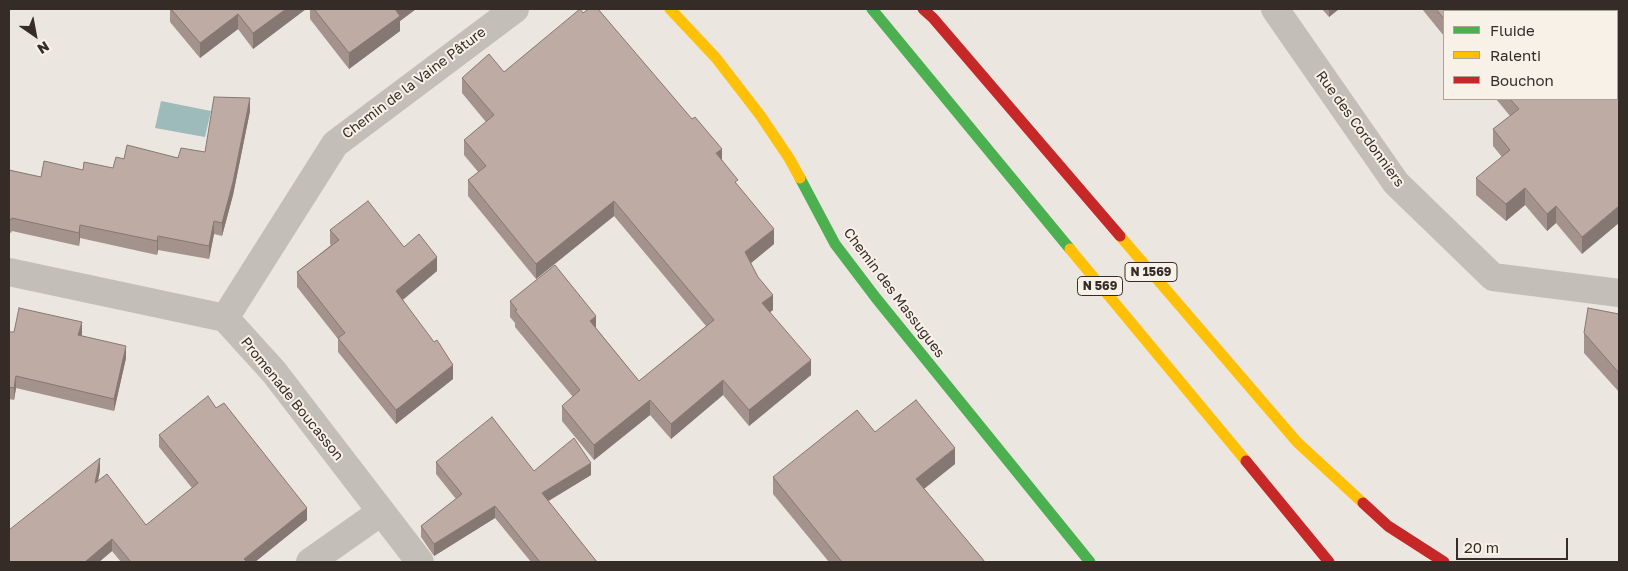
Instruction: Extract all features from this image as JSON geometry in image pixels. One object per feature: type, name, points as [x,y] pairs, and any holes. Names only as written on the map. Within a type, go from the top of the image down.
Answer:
[{"type":"main road","name":"Chemin des Massugues","points":[[670,9],[716,58],[760,114],[789,158],[835,244],[876,298],[1090,562]]},
{"type":"main road","name":"N 569","points":[[872,9],[1329,562]]},
{"type":"main road","name":"N 1569","points":[[923,9],[933,18],[1297,442],[1388,526],[1444,562]]},
{"type":"street","name":"Chemin de la Vaine Pâture","points":[[225,318],[335,144],[514,9]]},
{"type":"street","name":"Rue des Cordonniers","points":[[1275,9],[1396,183],[1493,277],[1619,293]]},
{"type":"street","points":[[9,272],[225,318]]},
{"type":"street","name":"Promenade Boucasson","points":[[225,318],[274,372],[420,562]]},
{"type":"street","points":[[310,562],[381,512]]},
{"type":"water","points":[[161,101],[211,111],[205,137],[155,128]]},
{"type":"building","points":[[171,9],[286,9],[253,33],[238,14],[200,43]]},
{"type":"building","points":[[314,9],[395,9],[400,16],[349,53]]},
{"type":"building","points":[[580,9],[583,13],[589,9],[598,9],[692,119],[695,117],[722,149],[716,153],[738,180],[735,182],[774,229],[745,252],[758,277],[773,295],[762,303],[811,360],[749,410],[723,380],[671,424],[650,400],[594,445],[562,406],[580,390],[515,311],[517,310],[510,301],[555,265],[596,316],[590,321],[639,381],[714,320],[614,201],[536,264],[468,180],[486,166],[464,140],[494,115],[462,78],[489,54],[504,72]]},
{"type":"building","points":[[1436,9],[1587,10],[1443,10],[1443,18]]},
{"type":"building","points":[[214,97],[250,98],[233,182],[222,223],[214,221],[209,246],[158,236],[157,241],[80,225],[79,233],[12,218],[11,220],[9,219],[9,170],[41,177],[44,161],[83,170],[84,162],[113,168],[116,157],[124,159],[127,145],[178,158],[181,148],[205,152]]},
{"type":"building","points":[[1511,100],[1619,101],[1619,206],[1582,237],[1556,206],[1547,214],[1525,188],[1506,204],[1476,178],[1510,150],[1493,129],[1519,109]]},
{"type":"building","points":[[368,201],[404,247],[419,234],[437,257],[396,291],[434,342],[437,340],[453,365],[396,410],[338,338],[345,333],[297,272],[339,240],[330,230]]},
{"type":"building","points":[[19,308],[82,322],[78,335],[126,346],[114,399],[16,376],[14,388],[9,387],[9,332],[14,332]]},
{"type":"building","points":[[1588,308],[1619,314],[1619,373],[1584,333]]},
{"type":"building","points":[[208,396],[216,408],[224,403],[307,508],[244,559],[247,562],[131,562],[112,539],[85,562],[9,562],[9,530],[100,458],[95,483],[107,474],[146,525],[198,483],[159,435]]},
{"type":"building","points":[[916,400],[955,448],[916,479],[985,562],[842,562],[773,477],[857,410],[875,432]]},
{"type":"building","points":[[492,417],[534,471],[574,438],[591,463],[542,493],[597,562],[540,562],[495,506],[434,544],[421,526],[462,494],[436,462]]},
{"type":"traffic: fast","points":[[872,9],[1070,249]]},
{"type":"traffic: fast","points":[[800,178],[835,244],[876,298],[1090,562]]},
{"type":"traffic: slow","points":[[670,9],[716,58],[760,115],[800,178]]},
{"type":"traffic: slow","points":[[1120,236],[1297,442],[1363,503]]},
{"type":"traffic: slow","points":[[1070,249],[1246,461]]},
{"type":"traffic: jam","points":[[923,9],[933,18],[1120,236]]},
{"type":"traffic: jam","points":[[1246,461],[1329,562]]},
{"type":"traffic: jam","points":[[1363,503],[1388,526],[1444,562]]}]
